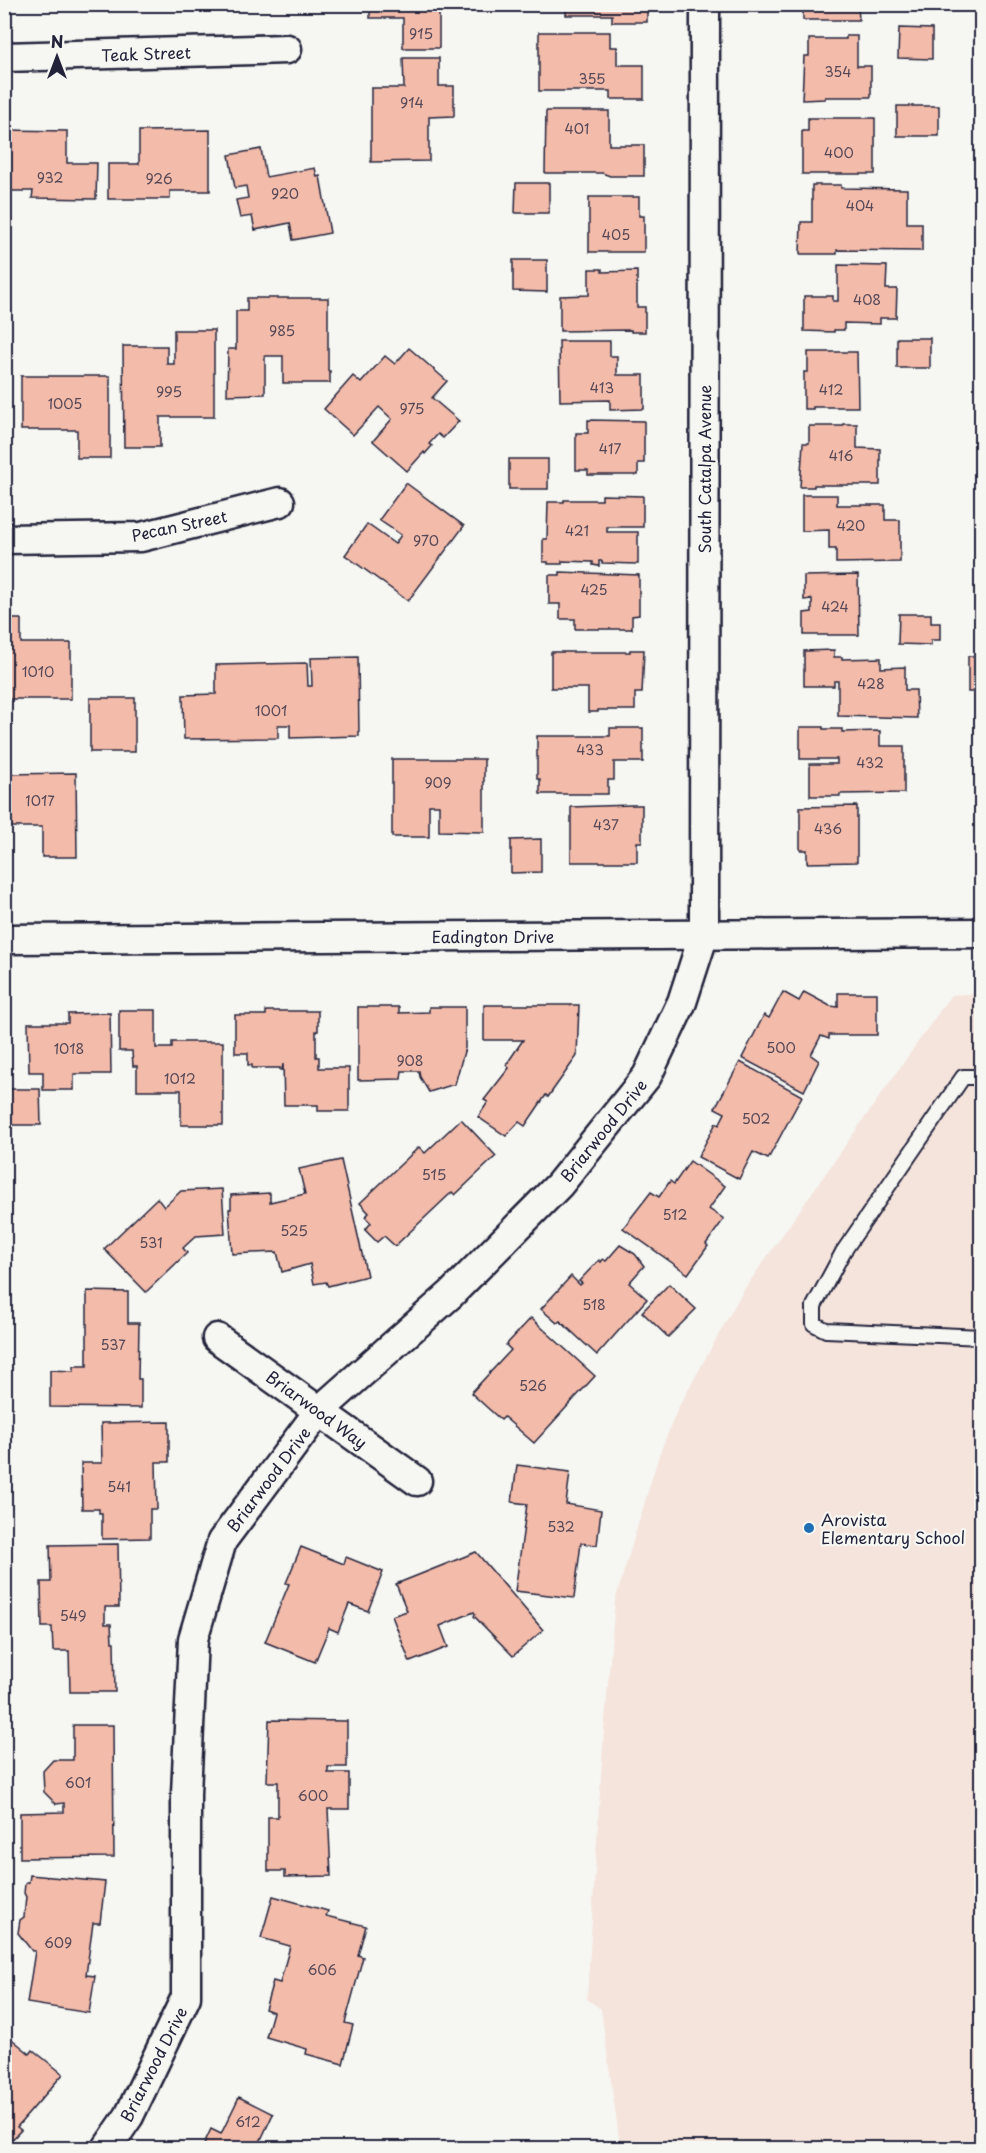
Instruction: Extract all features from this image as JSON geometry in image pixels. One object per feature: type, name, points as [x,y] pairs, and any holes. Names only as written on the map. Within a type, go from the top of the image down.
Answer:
[{"type":"street","name":"South Catalpa Avenue","points":[[704,934],[705,4]]},
{"type":"street","name":"Teak Street","points":[[4,57],[287,49]]},
{"type":"street","name":"Pecan Street","points":[[4,539],[141,537],[280,502]]},
{"type":"street","name":"Eadington Drive","points":[[4,939],[981,933]]},
{"type":"street","name":"Briarwood Drive","points":[[107,2148],[129,2116],[186,1997],[186,1794],[194,1639],[222,1541],[319,1411],[451,1294],[559,1185],[647,1076],[682,1002],[704,934]]},
{"type":"street","name":"Briarwood Way","points":[[217,1338],[417,1481]]},
{"type":"lane","points":[[981,1077],[963,1077],[843,1252],[814,1306],[814,1324],[826,1330],[981,1337]]},
{"type":"shaded area","name":"Arovista Elementary School","points":[[981,993],[981,2148],[622,2148],[601,2009],[587,1999],[603,1744],[615,1601],[659,1455],[678,1408],[743,1291],[951,995]]},
{"type":"building","points":[[370,4],[439,4],[439,48],[403,48],[403,18],[370,18]]},
{"type":"building","points":[[566,4],[647,4],[647,22],[612,22],[612,15],[566,15]]},
{"type":"building","points":[[803,4],[875,4],[858,6],[859,20],[803,20]]},
{"type":"building","points":[[899,28],[932,29],[932,59],[898,58]]},
{"type":"building","points":[[539,32],[610,32],[610,47],[617,47],[617,65],[644,65],[644,99],[611,99],[611,91],[539,91]]},
{"type":"building","points":[[846,36],[857,36],[857,66],[871,66],[871,97],[825,97],[825,99],[802,100],[804,56],[809,56],[809,39],[846,39]]},
{"type":"building","points":[[403,58],[439,58],[439,86],[454,86],[454,116],[429,117],[429,161],[371,162],[371,88],[404,88]]},
{"type":"building","points":[[897,106],[939,106],[939,136],[897,136]]},
{"type":"building","points":[[546,111],[609,111],[609,145],[644,145],[644,176],[545,173]]},
{"type":"building","points":[[808,118],[875,118],[875,174],[802,174],[802,131],[808,131]]},
{"type":"building","points":[[4,130],[67,131],[67,163],[97,163],[96,199],[32,198],[33,191],[4,191]]},
{"type":"building","points":[[210,130],[210,191],[170,191],[170,199],[108,199],[108,164],[139,164],[139,131]]},
{"type":"building","points":[[261,149],[266,177],[315,168],[317,177],[320,176],[330,233],[293,240],[290,223],[255,230],[252,216],[240,218],[236,200],[248,198],[246,186],[235,188],[229,155]]},
{"type":"building","points":[[516,183],[549,183],[549,213],[515,213]]},
{"type":"building","points":[[812,185],[907,189],[907,223],[922,223],[922,251],[837,250],[837,254],[800,254],[801,222],[812,222]]},
{"type":"building","points":[[589,197],[639,197],[639,216],[644,216],[644,252],[589,252]]},
{"type":"building","points":[[513,260],[547,260],[547,292],[513,291]]},
{"type":"building","points":[[838,265],[887,266],[886,289],[897,289],[896,318],[880,318],[880,324],[844,323],[844,330],[834,330],[834,332],[804,331],[804,296],[833,296],[833,301],[838,301]]},
{"type":"building","points":[[589,269],[602,269],[602,272],[637,271],[637,307],[645,307],[645,332],[631,332],[631,330],[560,331],[560,296],[589,295]]},
{"type":"building","points":[[247,298],[328,298],[330,383],[283,383],[283,356],[265,356],[265,394],[227,395],[228,349],[236,349],[236,311],[247,311]]},
{"type":"building","points":[[174,330],[214,330],[214,417],[160,417],[160,447],[124,447],[123,346],[167,346],[167,364],[174,364]]},
{"type":"building","points":[[897,338],[930,338],[930,368],[897,368]]},
{"type":"building","points":[[559,341],[610,341],[610,356],[617,356],[617,375],[644,375],[644,409],[610,410],[610,400],[560,401]]},
{"type":"building","points":[[409,348],[447,381],[432,398],[459,421],[443,438],[438,434],[429,444],[432,446],[407,471],[373,441],[392,419],[379,407],[353,435],[324,409],[353,376],[361,383],[385,356],[395,364]]},
{"type":"building","points":[[808,352],[857,352],[858,407],[804,409],[804,372],[808,372]]},
{"type":"building","points":[[21,376],[110,376],[110,458],[77,458],[77,430],[21,430]]},
{"type":"building","points":[[588,420],[644,421],[644,463],[638,463],[638,475],[588,475],[588,470],[576,470],[576,433],[588,433]]},
{"type":"building","points":[[843,424],[857,424],[857,448],[880,449],[880,485],[800,487],[803,443],[809,443],[809,426],[843,426]]},
{"type":"building","points":[[509,459],[548,459],[548,489],[509,489]]},
{"type":"building","points":[[406,483],[464,526],[408,601],[345,555],[367,524],[395,544],[401,535],[379,520]]},
{"type":"building","points":[[602,495],[643,496],[643,527],[607,527],[607,532],[638,532],[638,564],[599,561],[599,566],[593,565],[593,562],[562,561],[562,564],[548,564],[548,562],[543,562],[543,539],[547,539],[548,502],[602,500]]},
{"type":"building","points":[[802,495],[837,495],[837,505],[885,505],[885,520],[900,520],[900,562],[836,563],[836,549],[829,549],[829,530],[802,531]]},
{"type":"building","points":[[560,572],[639,575],[639,615],[632,616],[632,629],[575,629],[575,619],[560,619],[560,604],[549,604],[549,575],[560,575]]},
{"type":"building","points":[[858,575],[859,635],[804,635],[804,613],[812,612],[812,599],[804,600],[804,576]]},
{"type":"building","points":[[899,614],[931,614],[931,623],[940,623],[940,640],[931,640],[931,645],[898,644]]},
{"type":"building","points":[[4,619],[21,619],[21,643],[71,643],[71,699],[4,699]]},
{"type":"building","points":[[630,650],[644,650],[642,693],[635,693],[635,710],[588,712],[588,688],[551,688],[551,652],[630,652]]},
{"type":"building","points":[[834,650],[834,657],[842,657],[842,659],[881,658],[881,668],[905,667],[905,690],[916,690],[917,718],[838,716],[838,681],[834,681],[834,686],[804,686],[804,651]]},
{"type":"building","points":[[968,656],[982,656],[982,692],[968,692]]},
{"type":"building","points":[[358,657],[359,736],[290,738],[290,725],[278,725],[278,738],[184,739],[183,695],[216,694],[216,665],[307,663],[308,686],[312,686],[311,658]]},
{"type":"building","points":[[90,698],[135,698],[135,752],[90,752]]},
{"type":"building","points":[[800,727],[842,729],[842,732],[880,731],[880,746],[904,746],[904,793],[810,796],[810,764],[837,764],[837,759],[800,759]]},
{"type":"building","points":[[610,728],[643,728],[643,762],[614,762],[614,780],[608,780],[608,794],[540,794],[540,779],[537,779],[537,736],[610,736]]},
{"type":"building","points":[[392,759],[484,759],[484,832],[439,831],[439,805],[429,805],[429,837],[392,837]]},
{"type":"building","points":[[76,773],[77,857],[42,857],[42,827],[4,827],[4,774]]},
{"type":"building","points":[[642,805],[642,842],[637,842],[637,862],[571,862],[571,807]]},
{"type":"building","points":[[857,806],[857,862],[807,863],[807,850],[800,850],[800,807]]},
{"type":"building","points":[[541,839],[541,872],[511,873],[511,840]]},
{"type":"building","points":[[783,992],[799,1001],[804,992],[830,1006],[838,1007],[838,993],[877,993],[877,1035],[829,1035],[829,1039],[821,1036],[811,1055],[819,1061],[804,1091],[742,1058],[764,1015],[769,1018]]},
{"type":"building","points":[[484,1005],[579,1005],[577,1056],[525,1126],[519,1122],[506,1136],[478,1117],[488,1102],[484,1100],[509,1068],[506,1065],[523,1040],[484,1040]]},
{"type":"building","points":[[358,1007],[399,1007],[399,1013],[429,1012],[429,1007],[465,1007],[465,1048],[455,1084],[429,1092],[419,1071],[402,1071],[401,1079],[358,1080]]},
{"type":"building","points":[[119,1010],[156,1010],[156,1048],[172,1048],[172,1042],[223,1042],[223,1125],[181,1125],[181,1090],[137,1090],[137,1066],[133,1066],[132,1051],[119,1051]]},
{"type":"building","points":[[266,1011],[318,1011],[316,1057],[319,1057],[319,1068],[349,1068],[349,1111],[318,1111],[318,1105],[284,1105],[283,1064],[282,1070],[280,1068],[252,1068],[252,1065],[248,1065],[248,1053],[235,1053],[235,1015],[266,1015]]},
{"type":"building","points":[[110,1013],[111,1074],[74,1074],[74,1090],[43,1090],[43,1072],[29,1072],[28,1023],[68,1023],[68,1014]]},
{"type":"building","points":[[740,1062],[802,1096],[768,1159],[753,1152],[739,1179],[698,1157],[716,1123],[719,1125],[725,1113],[715,1108]]},
{"type":"building","points":[[8,1089],[40,1089],[41,1125],[8,1125]]},
{"type":"building","points":[[461,1119],[496,1156],[455,1195],[452,1192],[395,1246],[384,1236],[377,1242],[365,1230],[371,1223],[365,1217],[369,1213],[360,1203],[419,1147],[425,1153]]},
{"type":"building","points":[[341,1160],[367,1276],[328,1286],[326,1282],[314,1284],[310,1264],[282,1272],[277,1252],[232,1254],[229,1209],[231,1209],[231,1195],[270,1193],[270,1202],[305,1194],[299,1169]]},
{"type":"building","points":[[690,1161],[725,1186],[709,1209],[724,1219],[688,1274],[623,1228],[651,1192],[659,1197],[670,1181],[674,1184]]},
{"type":"building","points":[[222,1189],[225,1234],[196,1236],[183,1248],[187,1253],[146,1292],[104,1249],[157,1198],[164,1207],[181,1191]]},
{"type":"building","points":[[620,1245],[635,1254],[644,1266],[629,1283],[647,1299],[597,1355],[560,1321],[557,1323],[541,1309],[571,1276],[580,1285],[582,1283],[579,1281],[599,1260],[606,1261]]},
{"type":"building","points":[[669,1284],[696,1309],[668,1337],[642,1312]]},
{"type":"building","points":[[87,1291],[128,1292],[128,1323],[139,1323],[138,1379],[141,1379],[141,1408],[50,1407],[50,1370],[74,1371],[74,1366],[87,1366]]},
{"type":"building","points":[[531,1318],[595,1376],[534,1443],[504,1417],[501,1420],[471,1393],[511,1350],[506,1345]]},
{"type":"building","points":[[169,1422],[169,1462],[156,1462],[157,1509],[150,1509],[150,1538],[102,1539],[102,1513],[99,1513],[99,1509],[82,1509],[81,1463],[102,1463],[101,1423]]},
{"type":"building","points":[[517,1465],[570,1472],[566,1504],[601,1510],[597,1545],[581,1543],[574,1598],[515,1591],[527,1504],[512,1502]]},
{"type":"building","points":[[118,1544],[119,1607],[105,1607],[105,1624],[111,1624],[112,1642],[114,1642],[115,1692],[70,1692],[69,1651],[53,1651],[52,1627],[42,1627],[41,1582],[51,1582],[50,1545]]},
{"type":"building","points":[[301,1547],[344,1564],[346,1557],[383,1572],[368,1611],[349,1604],[338,1632],[329,1628],[315,1662],[265,1642],[289,1584],[286,1583]]},
{"type":"building","points":[[476,1552],[543,1630],[513,1656],[474,1616],[474,1612],[440,1626],[448,1647],[410,1662],[392,1616],[407,1611],[396,1584]]},
{"type":"building","points":[[269,1720],[347,1721],[347,1767],[328,1767],[328,1773],[349,1773],[349,1809],[328,1809],[331,1876],[285,1877],[285,1871],[268,1871],[268,1817],[278,1817],[278,1782],[267,1782]]},
{"type":"building","points":[[73,1725],[113,1725],[114,1857],[20,1858],[20,1813],[64,1812],[64,1803],[56,1804],[44,1792],[43,1771],[53,1760],[73,1760]]},
{"type":"building","points":[[30,1875],[105,1882],[100,1923],[93,1923],[86,1975],[95,1976],[89,2013],[27,2003],[35,1951],[32,1951],[18,1933],[20,1920],[24,1917],[25,1884],[29,1882]]},
{"type":"building","points":[[273,1896],[328,1911],[326,1916],[366,1926],[358,1955],[363,1957],[345,2023],[353,2025],[343,2064],[306,2054],[307,2049],[266,2037],[273,2012],[265,2009],[273,1981],[280,1983],[290,1946],[261,1938]]},
{"type":"building","points":[[8,2036],[30,2054],[33,2050],[63,2074],[17,2127],[21,2130],[4,2148],[4,2040]]},
{"type":"building","points":[[239,2097],[273,2114],[257,2148],[202,2148],[211,2129],[221,2134]]},
{"type":"place","name":"Arovista Elementary School","points":[[809,1528]]}]
